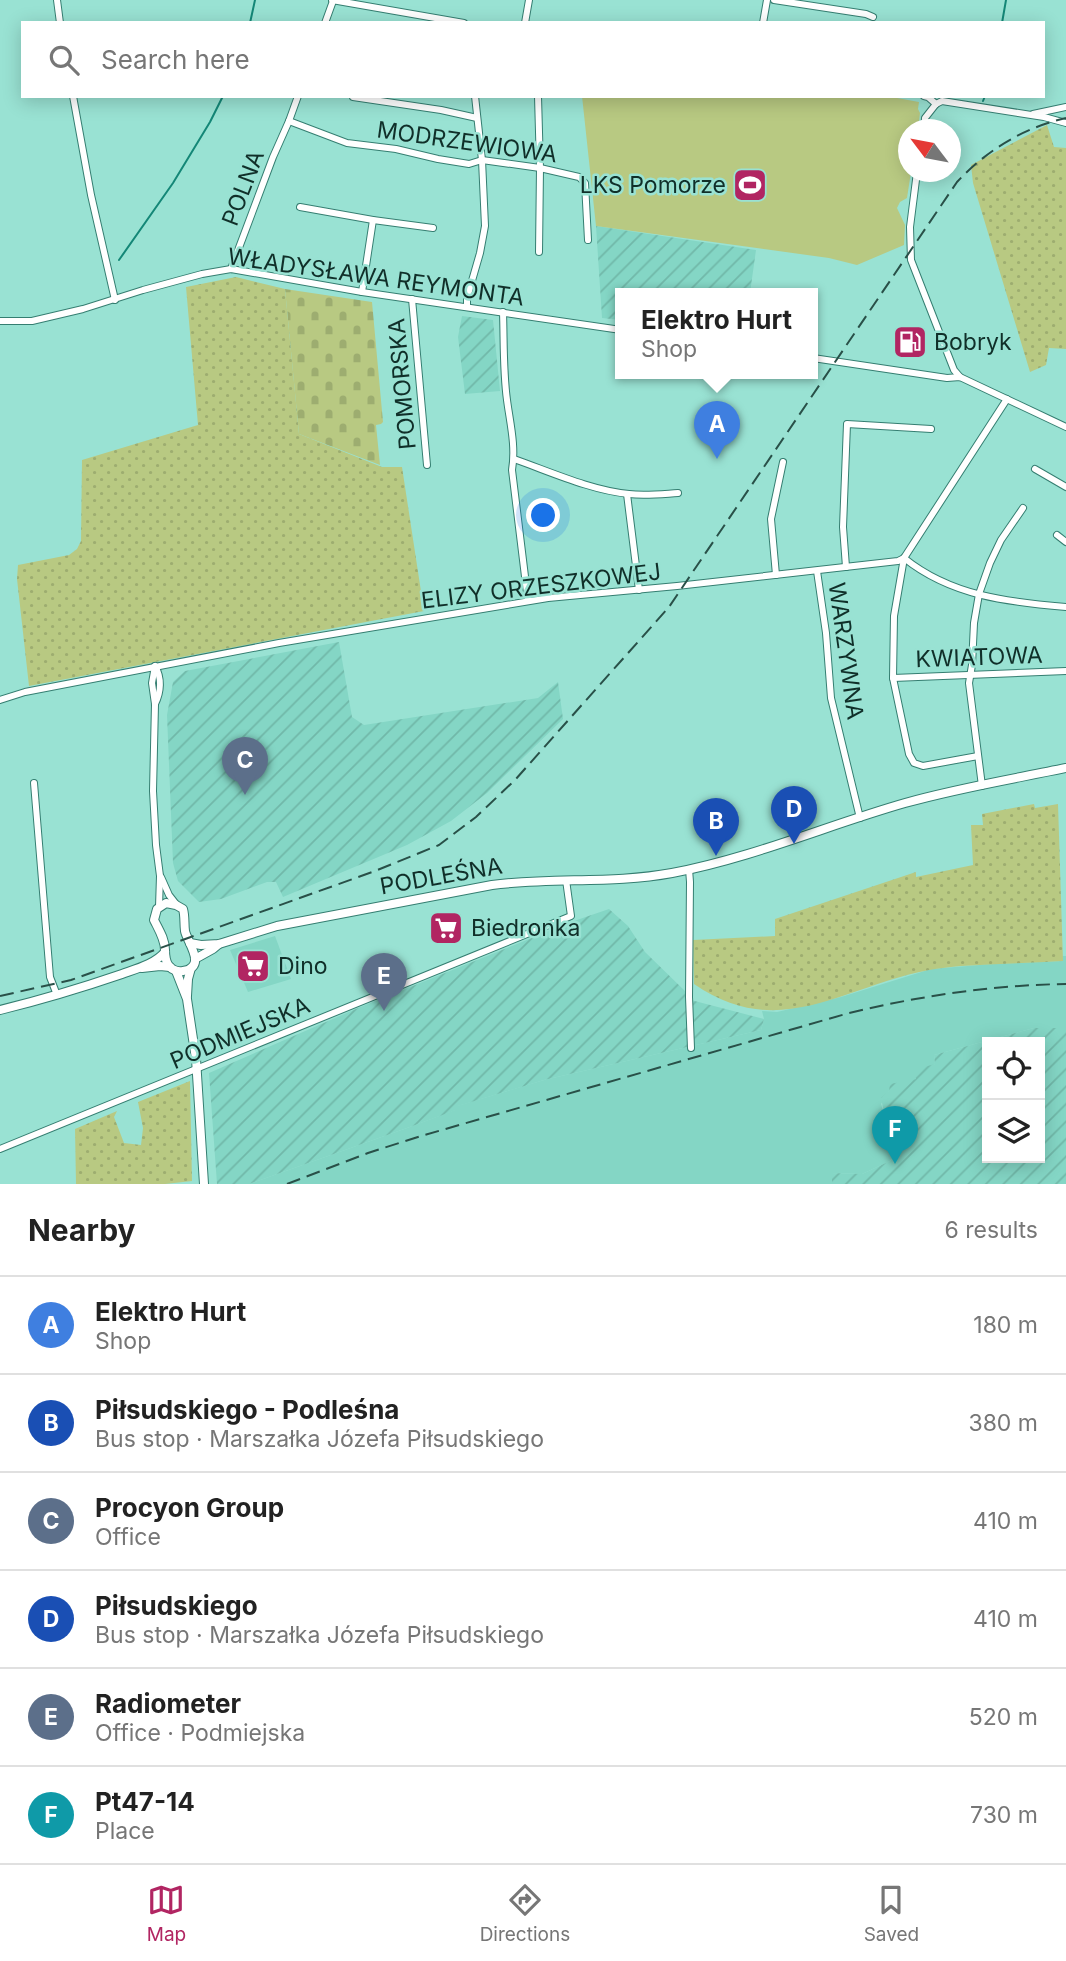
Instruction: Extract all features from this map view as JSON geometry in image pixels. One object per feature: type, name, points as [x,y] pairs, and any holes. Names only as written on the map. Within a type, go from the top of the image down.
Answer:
[{"type":"street","points":[[57,0],[61,21]]},
{"type":"street","points":[[326,21],[333,0],[453,21]]},
{"type":"street","points":[[525,21],[528,0]]},
{"type":"street","points":[[763,21],[766,0]]},
{"type":"street","points":[[774,0],[873,17]]},
{"type":"street","points":[[73,98],[90,195],[115,300]]},
{"type":"street","name":"POLNA","points":[[231,269],[297,98]]},
{"type":"street","points":[[360,98],[477,118]]},
{"type":"street","points":[[467,307],[485,226],[475,98]]},
{"type":"street","points":[[538,98],[539,252]]},
{"type":"street","points":[[929,98],[936,104]]},
{"type":"street","points":[[925,119],[936,104],[942,101],[1066,123]]},
{"type":"street","points":[[1028,115],[1066,107]]},
{"type":"street","name":"MODRZEWIOWA","points":[[289,121],[347,143],[396,149],[469,164],[482,160],[540,168],[579,177],[585,183],[588,240]]},
{"type":"street","points":[[916,182],[910,227],[911,260],[954,370],[960,377],[1066,427]]},
{"type":"street","points":[[300,207],[433,228]]},
{"type":"street","points":[[362,292],[373,220]]},
{"type":"street","name":"WŁADYSŁAWA REYMONTA","points":[[0,321],[32,321],[202,274],[231,269],[362,292],[615,329]]},
{"type":"street","name":"POMORSKA","points":[[412,299],[428,465]]},
{"type":"street","points":[[503,312],[507,399],[514,459],[512,470],[528,601]]},
{"type":"street","points":[[818,359],[947,378],[960,377]]},
{"type":"street","points":[[1006,399],[904,558],[931,576],[979,594],[1015,603],[1066,607]]},
{"type":"street","points":[[846,567],[843,527],[847,424],[931,429]]},
{"type":"street","points":[[514,459],[600,489],[627,494],[678,493]]},
{"type":"street","points":[[776,575],[771,519],[783,462]]},
{"type":"street","points":[[1035,468],[1066,487]]},
{"type":"street","points":[[627,494],[639,590]]},
{"type":"street","points":[[982,786],[969,675],[974,623],[979,594],[990,563],[1001,540],[1023,508]]},
{"type":"street","points":[[1057,535],[1066,542]]},
{"type":"street","name":"ELIZY ORZESZKOWEJ","points":[[0,700],[25,692],[155,666],[528,601],[817,571],[904,558]]},
{"type":"street","name":"KWIATOWA","points":[[904,558],[894,616],[893,678],[909,754],[914,763],[923,766],[978,756]]},
{"type":"street","name":"WARZYWNA","points":[[817,571],[826,633],[831,698],[860,818]]},
{"type":"street","points":[[155,666],[152,683],[155,704],[153,791],[160,876],[159,907]]},
{"type":"street","name":"KWIATOWA","points":[[893,678],[1066,671]]},
{"type":"street","name":"PODLEŚNA","points":[[190,943],[219,944],[277,926],[492,885],[675,872],[933,796],[1066,768]]},
{"type":"street","points":[[34,783],[50,977],[57,995]]},
{"type":"street","points":[[689,869],[691,1048]]},
{"type":"street","points":[[160,876],[169,895],[184,912],[186,933],[195,953],[188,979],[187,999],[197,1069],[204,1184]]},
{"type":"street","name":"PODMIEJSKA","points":[[0,1150],[570,916],[566,880]]},
{"type":"street","points":[[176,905],[166,903],[159,907],[154,920],[164,939],[166,962],[173,969],[187,999]]},
{"type":"street","name":"PODLEŚNA","points":[[173,969],[183,972],[219,944]]},
{"type":"street","points":[[0,1010],[57,995],[139,968],[158,959],[165,952]]},
{"type":"street","points":[[139,968],[160,966],[173,969]]},
{"type":"shaded area","points":[[596,226],[756,250],[751,288],[615,288],[615,319],[602,318]]},
{"type":"shaded area","points":[[462,316],[493,320],[500,391],[465,394],[458,337]]},
{"type":"shaded area","points":[[339,642],[352,717],[364,725],[538,698],[558,682],[563,719],[487,793],[451,821],[407,845],[283,897],[276,882],[267,882],[221,899],[199,902],[178,881],[173,863],[167,715],[173,682],[185,671]]},
{"type":"shaded area","points":[[609,909],[628,926],[645,952],[686,992],[687,999],[764,1019],[761,1030],[544,1080],[458,1106],[456,1110],[249,1184],[217,1184],[209,1073],[358,1008]]},
{"type":"shaded area","points":[[275,936],[291,979],[248,992],[230,950]]},
{"type":"shaded area","points":[[1062,956],[1066,956],[1066,1028],[1034,1028],[1001,1037],[982,1037],[982,1042],[934,1055],[935,1064],[916,1079],[889,1091],[881,1104],[885,1117],[910,1131],[903,1147],[890,1161],[862,1174],[833,1173],[832,1184],[249,1184],[455,1110],[457,1106],[544,1080],[761,1030],[764,1019],[762,1011],[777,1012],[841,997],[931,969],[1063,961]]},
{"type":"shaded area","points":[[1034,1028],[1066,1028],[1066,1184],[832,1184],[832,1173],[862,1174],[890,1161],[903,1147],[910,1135],[907,1127],[885,1117],[881,1098],[889,1091],[890,1084],[916,1079],[913,1070],[935,1064],[934,1055],[982,1042],[982,1163],[1045,1163],[1045,1037],[1001,1037]]},
{"type":"green space","name":"LKS Pomorze","points":[[582,98],[897,98],[919,102],[919,119],[898,119],[898,182],[909,182],[907,198],[900,202],[897,208],[905,225],[904,245],[857,265],[829,258],[596,226]]},
{"type":"green space","points":[[1047,125],[1054,147],[1066,148],[1066,349],[1049,348],[1046,365],[1030,372],[973,183],[971,165]]},
{"type":"green space","points":[[236,277],[285,289],[299,434],[382,467],[402,467],[424,611],[29,686],[17,579],[18,565],[69,555],[77,549],[81,541],[82,460],[198,425],[186,287]]},
{"type":"green space","points":[[285,289],[372,302],[383,422],[376,425],[380,465],[299,434]]},
{"type":"green space","points":[[1034,804],[1035,808],[1058,804],[1063,961],[933,969],[812,1005],[783,1010],[755,1009],[725,1001],[694,984],[693,940],[775,936],[775,919],[916,872],[916,877],[973,865],[971,825],[983,825],[982,814]]},
{"type":"green space","points":[[190,1081],[192,1181],[165,1184],[76,1184],[75,1129],[117,1111],[114,1117],[124,1143],[141,1145],[143,1128],[138,1102]]},
{"type":"waterway","points":[[250,21],[255,0]]},
{"type":"waterway","points":[[1002,21],[1006,0]]},
{"type":"waterway","points":[[119,260],[173,183],[222,98]]},
{"type":"railway","points":[[0,996],[71,980],[375,871],[439,845],[476,817],[515,780],[669,607],[957,182],[993,150],[1021,134],[1066,118]]},
{"type":"railway","points":[[287,1184],[421,1136],[849,1013],[956,993],[1066,984]]},
{"type":"place","name":"LKS Pomorze","points":[[750,185]]},
{"type":"place","name":"Bobryk","points":[[910,342]]},
{"type":"place","name":"Elektro Hurt","points":[[717,459]]},
{"type":"place","name":"Procyon Group","points":[[245,795]]},
{"type":"place","name":"Piłsudskiego","points":[[794,844]]},
{"type":"place","name":"Piłsudskiego - Podleśna","points":[[716,856]]},
{"type":"place","name":"Biedronka","points":[[446,928]]},
{"type":"place","name":"Dino","points":[[253,966]]},
{"type":"place","name":"Radiometer","points":[[384,1011]]},
{"type":"place","name":"Pt47-14","points":[[895,1164]]}]
